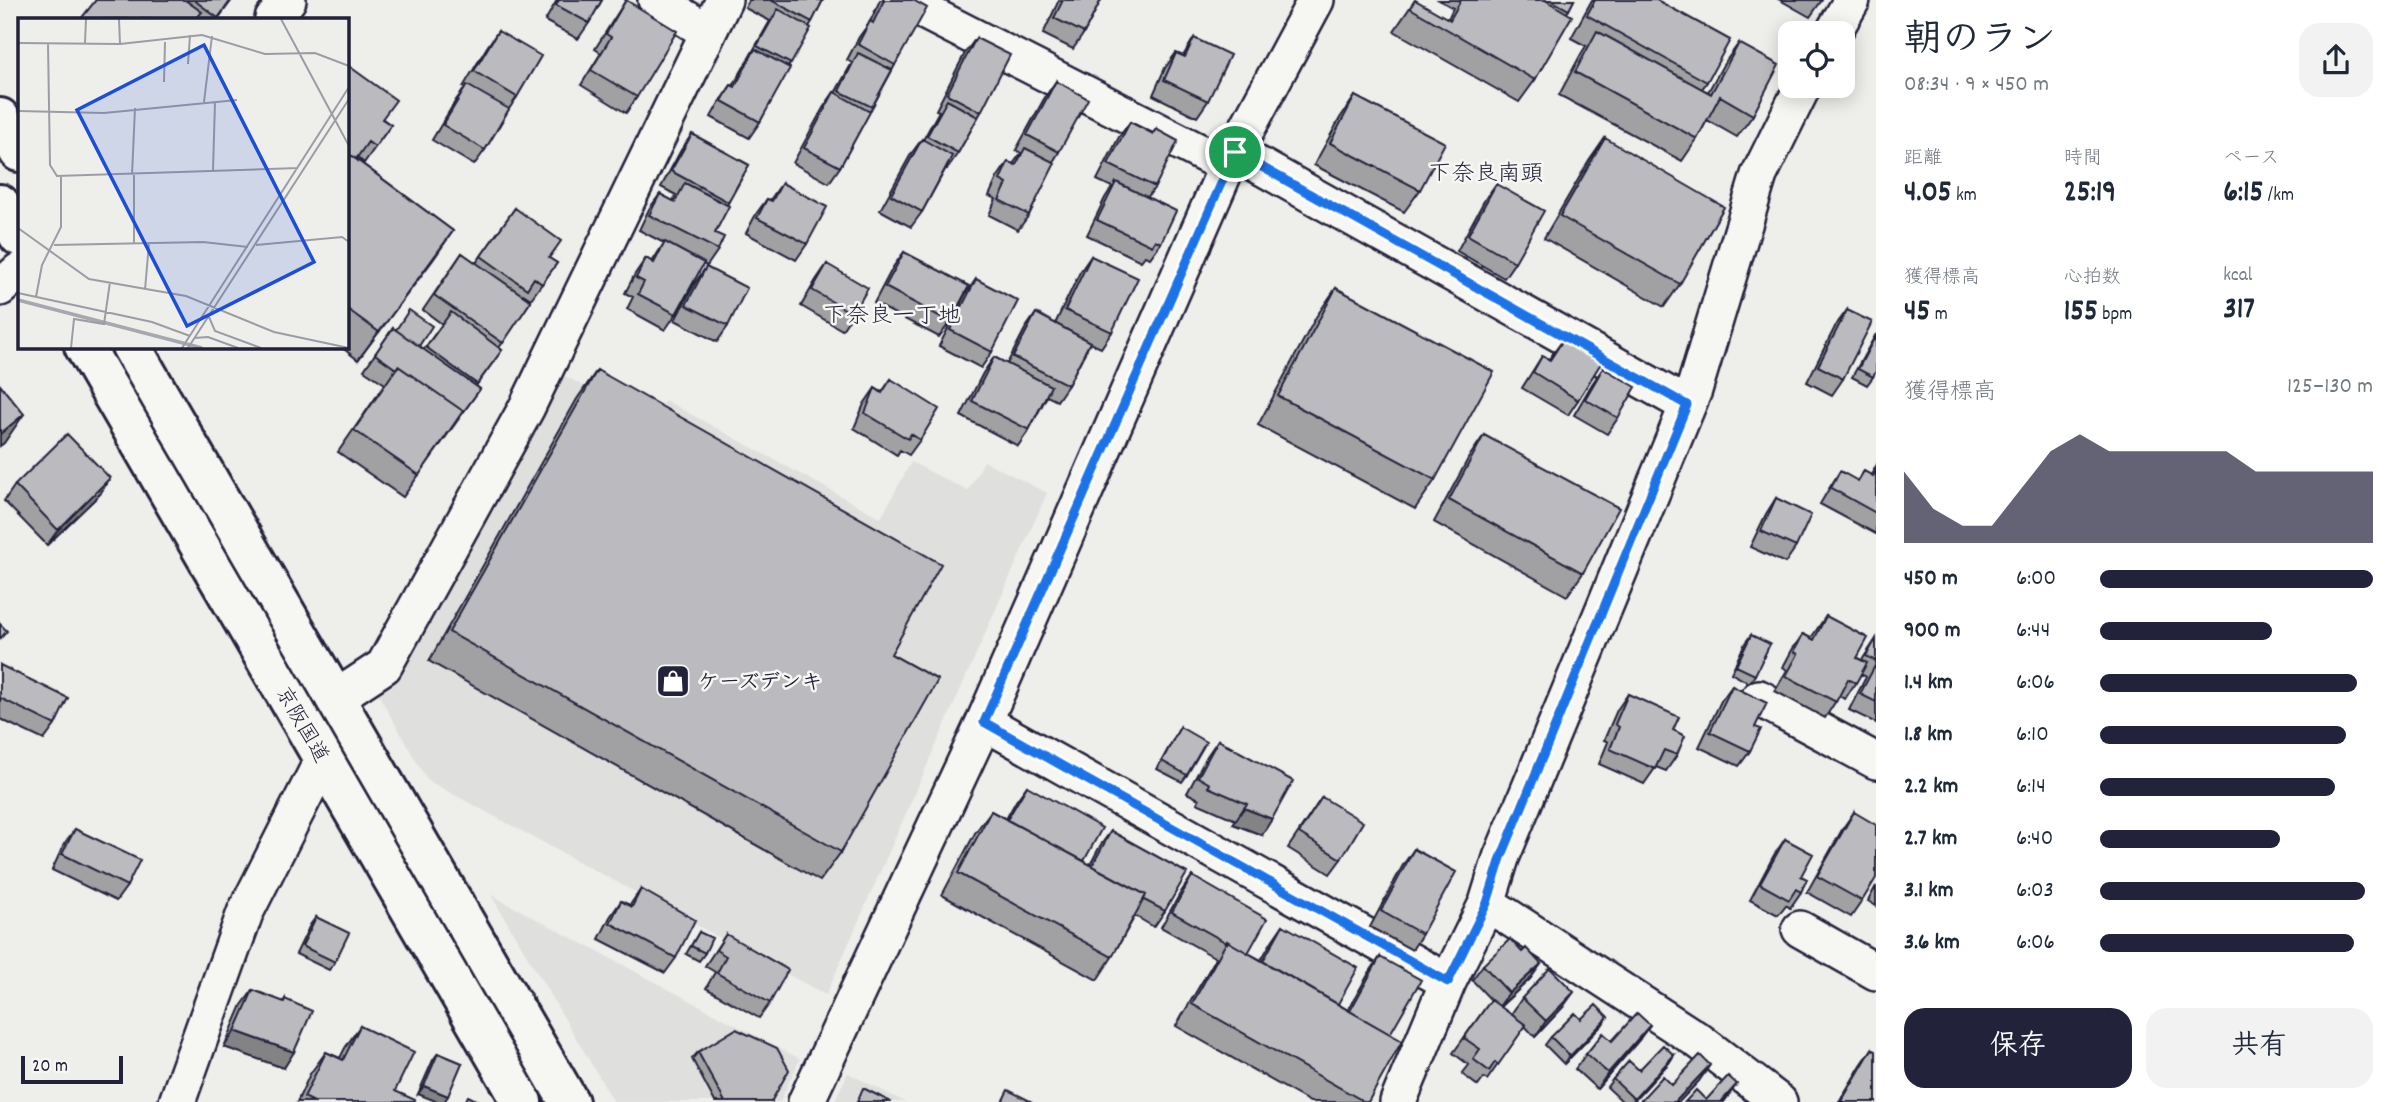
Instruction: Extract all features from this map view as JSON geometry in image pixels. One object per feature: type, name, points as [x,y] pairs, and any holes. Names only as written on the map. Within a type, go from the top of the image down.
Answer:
[{"type":"highway","points":[[0,118],[18,150]]},
{"type":"highway","points":[[0,204],[18,234]]},
{"type":"highway","name":"京阪国道","points":[[85,348],[522,1102]]},
{"type":"highway","name":"京阪国道","points":[[132,348],[569,1102]]},
{"type":"street","points":[[274,18],[288,0]]},
{"type":"street","points":[[656,0],[708,32]]},
{"type":"street","points":[[334,699],[384,666],[527,407],[724,0]]},
{"type":"street","points":[[902,0],[1231,159],[1687,405]]},
{"type":"street","points":[[806,1102],[984,722],[1231,159],[1316,0]]},
{"type":"street","points":[[1840,21],[1852,0]]},
{"type":"street","points":[[1398,1102],[1448,982],[1487,903],[1501,858],[1687,405],[1759,175],[1797,98]]},
{"type":"street","points":[[0,288],[18,272]]},
{"type":"street","points":[[1759,698],[1876,761]]},
{"type":"street","points":[[984,722],[1448,982]]},
{"type":"street","points":[[177,1102],[245,912],[323,759]]},
{"type":"street","points":[[1487,903],[1699,1041],[1779,1102]]},
{"type":"street","points":[[1800,929],[1876,972]]},
{"type":"shaded area","name":"ケーズデンキ","points":[[552,369],[651,423],[665,400],[881,518],[911,462],[968,491],[984,461],[1047,493],[826,995],[427,780],[373,685]]},
{"type":"shaded area","points":[[491,895],[800,1059],[780,1102],[614,1102]]},
{"type":"shaded area","points":[[848,1073],[905,1102],[834,1102]]},
{"type":"building","points":[[96,0],[185,0],[202,12],[197,18],[82,18]]},
{"type":"building","points":[[194,0],[231,0],[218,18]]},
{"type":"building","points":[[559,0],[602,0],[589,23],[556,5]]},
{"type":"building","points":[[626,0],[677,31],[637,97],[591,70],[611,37],[606,34]]},
{"type":"building","points":[[771,0],[823,0],[812,22]]},
{"type":"building","points":[[884,0],[913,0],[927,8],[895,65],[858,44],[870,21],[873,23]]},
{"type":"building","points":[[1063,0],[1101,0],[1084,33],[1054,18]]},
{"type":"building","points":[[1415,0],[1450,20],[1461,0],[1545,0],[1572,16],[1535,80],[1410,8]]},
{"type":"building","points":[[1551,0],[1574,0],[1569,10]]},
{"type":"building","points":[[1595,0],[1657,0],[1730,40],[1707,82],[1587,15]]},
{"type":"building","points":[[778,9],[811,28],[791,64],[757,46]]},
{"type":"building","points":[[498,31],[541,56],[517,97],[474,71]]},
{"type":"building","points":[[1597,31],[1711,94],[1739,43],[1778,64],[1753,115],[1720,96],[1697,139],[1575,72]]},
{"type":"building","points":[[976,38],[1010,55],[981,112],[947,94]]},
{"type":"building","points":[[1194,38],[1230,55],[1208,101],[1164,80],[1176,53],[1185,57]]},
{"type":"building","points":[[755,49],[790,68],[760,122],[722,101],[731,85],[735,87]]},
{"type":"building","points":[[858,53],[892,70],[872,107],[839,91]]},
{"type":"building","points":[[348,65],[396,100],[382,119],[391,125],[375,147],[368,142],[356,159],[348,153]]},
{"type":"building","points":[[1056,81],[1088,99],[1059,152],[1027,135]]},
{"type":"building","points":[[467,85],[509,109],[485,150],[443,125]]},
{"type":"building","points":[[834,92],[870,112],[840,167],[804,148]]},
{"type":"building","points":[[1355,96],[1445,143],[1420,190],[1330,143]]},
{"type":"building","points":[[947,100],[978,117],[958,153],[927,136]]},
{"type":"building","points":[[1130,122],[1153,134],[1156,129],[1178,141],[1155,187],[1108,164]]},
{"type":"building","points":[[692,134],[749,165],[728,202],[671,171]]},
{"type":"building","points":[[1605,138],[1724,207],[1680,284],[1560,216]]},
{"type":"building","points":[[922,139],[952,156],[922,212],[891,195]]},
{"type":"building","points":[[1025,148],[1055,163],[1029,215],[999,200],[1007,184],[1000,180],[1008,162],[1016,165]]},
{"type":"building","points":[[348,153],[453,231],[379,332],[348,309]]},
{"type":"building","points":[[1116,182],[1176,211],[1161,243],[1155,240],[1152,246],[1097,220]]},
{"type":"building","points":[[685,183],[729,206],[715,233],[724,237],[718,250],[649,215],[660,194],[675,202]]},
{"type":"building","points":[[782,183],[827,207],[807,244],[757,218],[767,199],[772,201]]},
{"type":"building","points":[[1496,184],[1544,211],[1515,262],[1468,235]]},
{"type":"building","points":[[515,208],[561,241],[549,258],[557,263],[542,284],[534,278],[527,289],[481,256]]},
{"type":"building","points":[[665,242],[704,263],[676,314],[638,294],[644,282],[636,278],[646,258],[654,263]]},
{"type":"building","points":[[904,252],[969,286],[950,322],[885,287]]},
{"type":"building","points":[[462,253],[531,301],[503,343],[434,295]]},
{"type":"building","points":[[1091,256],[1138,278],[1112,332],[1065,310]]},
{"type":"building","points":[[827,264],[868,288],[853,314],[812,290]]},
{"type":"building","points":[[706,267],[747,288],[728,326],[686,305]]},
{"type":"building","points":[[976,279],[1018,301],[992,352],[950,330]]},
{"type":"building","points":[[1336,288],[1494,372],[1435,480],[1278,396]]},
{"type":"building","points":[[409,310],[432,326],[419,346],[396,330]]},
{"type":"building","points":[[1847,310],[1872,322],[1843,379],[1818,366]]},
{"type":"building","points":[[451,312],[502,350],[477,384],[426,347]]},
{"type":"building","points":[[1036,313],[1090,342],[1068,385],[1013,357]]},
{"type":"building","points":[[393,328],[480,389],[461,415],[463,411],[398,366],[396,369],[375,354]]},
{"type":"building","points":[[1876,335],[1876,371],[1873,377],[1858,369]]},
{"type":"building","points":[[1563,340],[1601,363],[1578,400],[1533,372],[1542,356],[1550,360]]},
{"type":"building","points":[[994,357],[1051,386],[1029,430],[972,401]]},
{"type":"building","points":[[398,366],[463,411],[419,475],[354,430]]},
{"type":"building","points":[[1603,368],[1636,387],[1618,418],[1585,399]]},
{"type":"building","points":[[597,370],[941,564],[891,654],[938,680],[841,852],[449,632]]},
{"type":"building","points":[[891,379],[939,409],[920,440],[911,434],[908,439],[865,413],[875,388],[882,393]]},
{"type":"building","points":[[0,385],[24,414],[0,434]]},
{"type":"building","points":[[67,434],[110,478],[58,530],[15,485]]},
{"type":"building","points":[[1484,435],[1619,508],[1583,573],[1449,500]]},
{"type":"building","points":[[1876,470],[1876,513],[1831,488],[1840,471],[1858,481],[1864,471],[1873,476]]},
{"type":"building","points":[[1776,498],[1811,515],[1796,547],[1761,531]]},
{"type":"building","points":[[1826,616],[1868,638],[1857,658],[1867,663],[1856,683],[1848,679],[1836,702],[1786,676],[1798,654],[1794,652],[1803,634],[1814,640]]},
{"type":"building","points":[[0,624],[7,631],[0,639]]},
{"type":"building","points":[[1751,635],[1770,644],[1755,675],[1736,666]]},
{"type":"building","points":[[1876,639],[1876,661],[1866,656]]},
{"type":"building","points":[[1876,664],[1876,702],[1860,694]]},
{"type":"building","points":[[0,665],[68,698],[55,725],[0,698]]},
{"type":"building","points":[[1732,686],[1767,703],[1755,727],[1761,729],[1750,751],[1710,732]]},
{"type":"building","points":[[1628,694],[1679,717],[1673,730],[1685,736],[1677,755],[1664,750],[1655,769],[1610,749],[1619,727],[1615,724]]},
{"type":"building","points":[[1180,727],[1206,742],[1187,775],[1162,761]]},
{"type":"building","points":[[1218,740],[1293,781],[1272,819],[1244,808],[1247,804],[1208,787],[1210,784],[1198,777]]},
{"type":"building","points":[[1027,786],[1102,828],[1084,861],[1007,820]]},
{"type":"building","points":[[1322,797],[1363,822],[1341,859],[1299,833]]},
{"type":"building","points":[[991,811],[1146,895],[1112,957],[958,873]]},
{"type":"building","points":[[1854,812],[1876,825],[1876,878],[1862,901],[1817,876]]},
{"type":"building","points":[[75,829],[140,860],[127,886],[62,854]]},
{"type":"building","points":[[1111,831],[1187,873],[1165,911],[1144,900],[1146,895],[1092,866]]},
{"type":"building","points":[[1785,839],[1813,854],[1801,876],[1807,879],[1801,892],[1796,889],[1789,900],[1760,884]]},
{"type":"building","points":[[1414,849],[1456,872],[1422,934],[1381,911]]},
{"type":"building","points":[[1192,876],[1267,919],[1248,953],[1172,912]]},
{"type":"building","points":[[641,889],[695,920],[676,958],[610,923],[621,901],[632,907]]},
{"type":"building","points":[[316,917],[349,933],[335,962],[302,946]]},
{"type":"building","points":[[1283,925],[1358,968],[1338,1004],[1263,961]]},
{"type":"building","points":[[699,932],[712,938],[705,953],[691,946]]},
{"type":"building","points":[[726,934],[788,970],[770,1003],[717,973],[726,956],[716,950]]},
{"type":"building","points":[[1510,939],[1522,952],[1526,948],[1541,964],[1509,993],[1483,965]]},
{"type":"building","points":[[1227,941],[1402,1041],[1368,1102],[1192,1004]]},
{"type":"building","points":[[1380,957],[1421,980],[1390,1034],[1350,1011]]},
{"type":"building","points":[[1550,968],[1574,992],[1546,1021],[1522,998]]},
{"type":"building","points":[[253,990],[284,1002],[285,999],[312,1011],[294,1052],[235,1031]]},
{"type":"building","points":[[1491,1000],[1526,1025],[1498,1065],[1495,1062],[1489,1071],[1473,1059],[1480,1049],[1464,1038]]},
{"type":"building","points":[[1596,1005],[1608,1017],[1570,1056],[1551,1037],[1575,1013],[1581,1019]]},
{"type":"building","points":[[1637,1013],[1650,1025],[1608,1073],[1586,1054],[1603,1033],[1612,1041]]},
{"type":"building","points":[[360,1026],[414,1052],[395,1091],[415,1100],[414,1102],[314,1102],[304,1097],[326,1052],[343,1060]]},
{"type":"building","points":[[736,1029],[777,1048],[789,1070],[771,1102],[725,1102],[698,1052]]},
{"type":"building","points":[[1663,1045],[1674,1055],[1634,1099],[1613,1079],[1629,1061],[1639,1070]]},
{"type":"building","points":[[1872,1049],[1876,1051],[1876,1102],[1841,1102]]},
{"type":"building","points":[[438,1053],[462,1063],[448,1096],[424,1086]]},
{"type":"building","points":[[1700,1055],[1710,1065],[1675,1102],[1640,1101],[1663,1076],[1672,1085]]},
{"type":"building","points":[[1728,1076],[1737,1084],[1721,1102],[1685,1102],[1696,1090],[1706,1100]]},
{"type":"building","points":[[863,1088],[891,1102],[857,1102]]},
{"type":"building","points":[[1008,1090],[1032,1102],[1002,1102]]},
{"type":"building","points":[[468,1096],[480,1102],[465,1102]]},
{"type":"place","name":"ケーズデンキ","points":[[673,681]]},
{"type":"district","name":"下奈良南頭","points":[[1486,172]]},
{"type":"district","name":"下奈良一丁地","points":[[892,314]]},
{"type":"route","points":[[1235,152],[1687,405],[1501,858],[1487,903],[1448,982],[984,722],[1235,152]]}]
